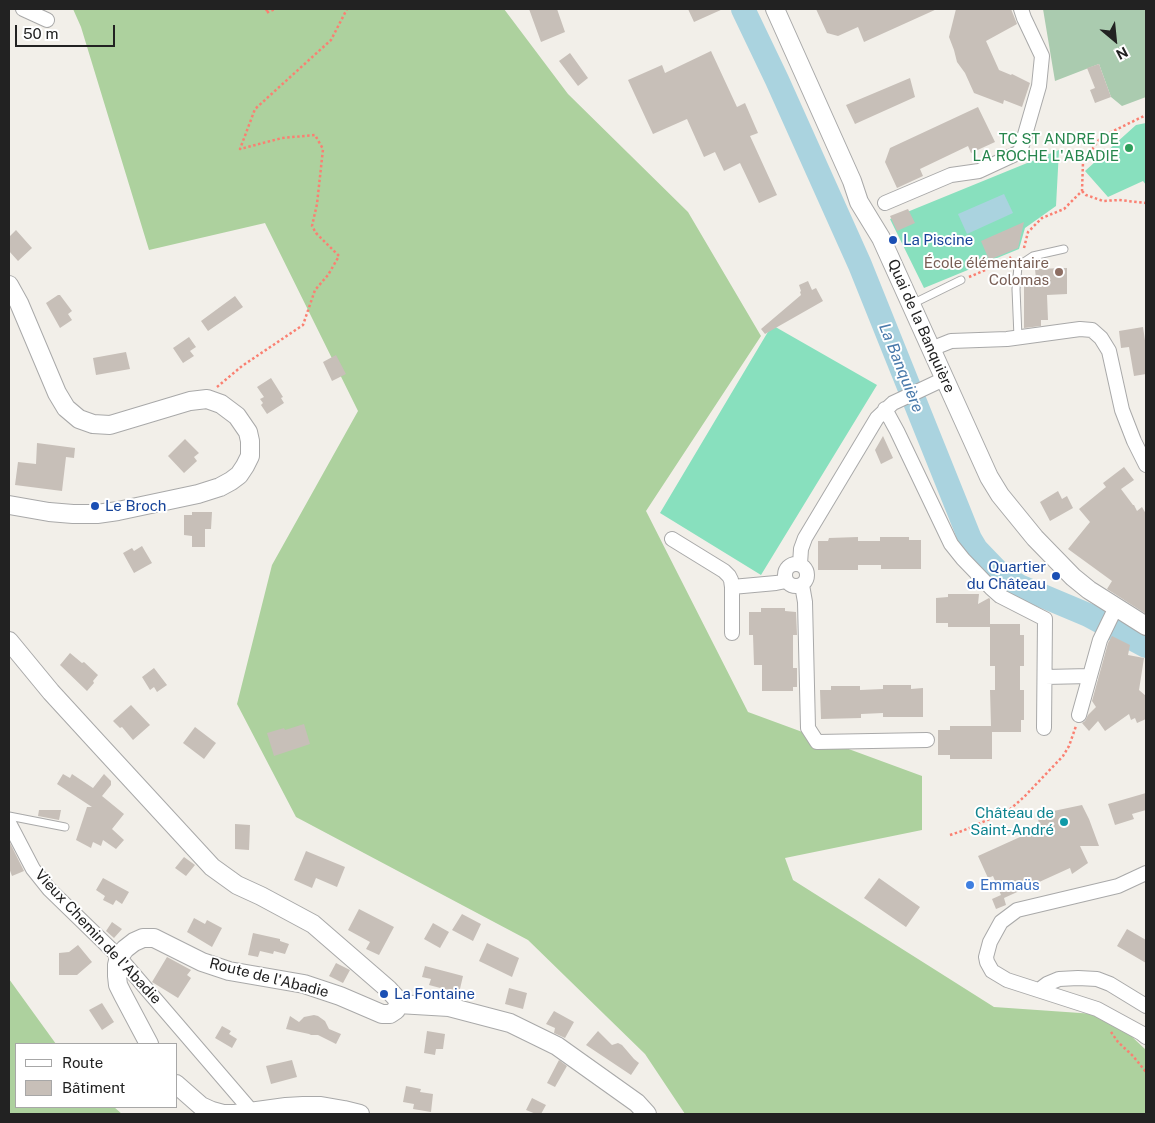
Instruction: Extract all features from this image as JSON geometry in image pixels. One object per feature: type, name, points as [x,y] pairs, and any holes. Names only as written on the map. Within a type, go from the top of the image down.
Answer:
[{"type":"street","points":[[23,9],[48,20]]},
{"type":"street","name":"Quai de la Banquière","points":[[776,9],[848,172],[859,202],[881,238],[931,349],[938,382],[989,477],[1000,495],[1035,538],[1073,577],[1114,611],[1146,626]]},
{"type":"street","points":[[885,203],[951,175],[979,171],[1020,152],[1039,86],[1042,56],[1021,9]]},
{"type":"street","points":[[9,285],[19,303],[57,393],[66,408],[79,418],[93,424],[110,425],[190,401],[207,399],[221,404],[237,416],[248,432],[250,440],[250,456],[239,475],[226,484],[198,494],[105,513],[73,514],[9,505]]},
{"type":"street","points":[[931,349],[951,341],[1007,339],[1080,329],[1092,330],[1101,338],[1109,351],[1122,410],[1146,465]]},
{"type":"street","points":[[800,564],[801,549],[808,532],[877,418],[889,406],[938,382]]},
{"type":"street","points":[[889,406],[897,431],[951,544],[968,565],[1000,596],[1045,619],[1044,728]]},
{"type":"street","points":[[672,539],[724,572],[731,580],[732,633]]},
{"type":"street","points":[[792,564],[800,564],[808,572],[807,580],[802,585],[795,587],[786,581],[785,573],[792,564]]},
{"type":"street","points":[[732,587],[786,581]]},
{"type":"street","points":[[802,585],[805,602],[808,728],[817,742],[928,740]]},
{"type":"street","points":[[1080,715],[1100,640],[1114,611]]},
{"type":"street","points":[[9,641],[88,733],[212,867],[237,885],[314,924],[395,995],[398,1004],[449,1007],[510,1023],[557,1046],[637,1103],[647,1114]]},
{"type":"street","points":[[1045,677],[1090,676]]},
{"type":"street","name":"Vieux Chemin de l'Abadie","points":[[9,823],[34,869],[48,889],[120,957],[254,1113]]},
{"type":"street","points":[[1146,874],[1118,886],[1016,910],[1001,922],[990,942],[986,957],[992,971],[1007,980],[1097,1009],[1146,1037]]},
{"type":"street","name":"Route de l'Abadie","points":[[120,957],[125,949],[134,942],[143,938],[154,938],[202,962],[222,969],[304,984],[340,996],[382,1014],[390,1014],[396,1010],[398,1004]]},
{"type":"street","points":[[120,957],[116,976],[118,985],[148,1043]]},
{"type":"street","points":[[1039,990],[1059,979],[1097,979],[1110,984],[1146,1006]]},
{"type":"street","points":[[178,1086],[201,1106],[223,1114],[254,1113],[303,1106],[321,1106],[360,1114]]},
{"type":"lane","points":[[1018,337],[1016,289],[1018,266],[1033,256],[1064,248]]},
{"type":"lane","points":[[910,304],[961,280]]},
{"type":"lane","points":[[9,816],[66,826]]},
{"type":"path","points":[[267,9],[266,13],[275,9]]},
{"type":"path","points":[[213,400],[217,387],[242,366],[303,326],[315,290],[328,275],[339,256],[316,233],[312,226],[317,204],[323,149],[315,135],[282,138],[240,149],[254,109],[331,40],[347,9]]},
{"type":"path","points":[[961,280],[1004,262],[1025,248],[1028,232],[1042,218],[1064,209],[1082,192],[1083,162],[1101,138],[1146,115]]},
{"type":"path","points":[[1082,192],[1103,201],[1119,200],[1146,203]]},
{"type":"path","points":[[950,835],[1008,811],[1024,797],[1063,756],[1074,734],[1080,715]]},
{"type":"path","points":[[1107,1028],[1146,1072]]},
{"type":"green space","points":[[73,9],[504,9],[568,94],[688,212],[761,336],[646,511],[748,712],[922,776],[922,830],[785,858],[793,880],[994,1007],[1109,1015],[1146,1050],[1146,1114],[685,1114],[645,1054],[528,940],[296,817],[237,704],[272,565],[358,411],[265,223],[149,250],[81,27]]},
{"type":"green space","points":[[1043,9],[1146,9],[1146,97],[1122,106],[1111,97],[1099,64],[1055,81]]},
{"type":"green space","name":"TC ST ANDRE DE LA ROCHE L'ABADIE","points":[[1146,123],[1146,185],[1143,181],[1108,197],[1085,171],[1136,125]]},
{"type":"green space","points":[[1059,150],[1056,206],[1025,228],[1019,249],[924,288],[890,219]]},
{"type":"green space","points":[[772,325],[877,385],[761,575],[660,513]]},
{"type":"green space","points":[[9,979],[55,1043],[15,1043],[15,1108],[115,1108],[122,1114],[9,1114]]},
{"type":"water","points":[[1004,194],[1013,213],[967,234],[958,214]]},
{"type":"building","points":[[529,9],[557,9],[565,32],[541,42]]},
{"type":"building","points":[[688,9],[723,9],[694,22]]},
{"type":"building","points":[[816,9],[937,9],[864,42],[858,27],[838,36],[827,33]]},
{"type":"building","points":[[956,9],[1011,9],[1017,24],[986,41],[999,70],[1030,83],[1022,107],[1004,100],[1003,104],[974,93],[965,73],[957,62],[949,37]]},
{"type":"building","points":[[711,51],[737,107],[745,103],[758,133],[750,136],[777,195],[759,203],[740,163],[724,171],[715,152],[704,157],[687,119],[653,134],[628,80],[662,65],[665,73]]},
{"type":"building","points":[[570,53],[588,78],[578,86],[559,61]]},
{"type":"building","points":[[1099,64],[1111,97],[1095,103],[1090,90],[1095,88],[1087,68]]},
{"type":"building","points":[[910,78],[915,97],[855,124],[846,105]]},
{"type":"building","points":[[978,107],[995,142],[971,153],[968,146],[920,169],[923,176],[897,188],[885,162],[890,148]]},
{"type":"building","points":[[908,209],[915,223],[897,231],[890,216]]},
{"type":"building","points":[[1024,222],[1018,248],[989,260],[981,241]]},
{"type":"building","points":[[16,230],[32,248],[18,261],[9,251],[9,237]]},
{"type":"building","points":[[1067,268],[1067,294],[1047,295],[1048,320],[1041,320],[1041,326],[1024,328],[1024,280],[1036,279],[1035,269]]},
{"type":"building","points":[[808,281],[812,290],[816,288],[823,301],[765,334],[761,329],[801,295],[799,285]]},
{"type":"building","points":[[60,295],[72,311],[68,314],[72,320],[60,328],[46,303]]},
{"type":"building","points":[[235,296],[243,307],[208,331],[201,321]]},
{"type":"building","points":[[1143,327],[1146,347],[1146,374],[1134,376],[1129,347],[1121,348],[1119,331]]},
{"type":"building","points":[[189,337],[196,347],[190,351],[194,356],[183,363],[173,348]]},
{"type":"building","points":[[126,352],[130,369],[96,375],[93,358]]},
{"type":"building","points":[[336,355],[346,374],[332,381],[323,362]]},
{"type":"building","points":[[271,378],[283,397],[281,398],[284,403],[267,414],[261,405],[263,403],[260,399],[264,397],[257,387]]},
{"type":"building","points":[[883,436],[893,458],[881,464],[875,450]]},
{"type":"building","points":[[185,439],[199,453],[194,457],[197,461],[184,473],[168,456]]},
{"type":"building","points":[[37,443],[75,448],[74,458],[66,457],[62,491],[15,485],[18,462],[36,464]]},
{"type":"building","points":[[1124,467],[1134,480],[1121,489],[1137,511],[1142,507],[1146,514],[1146,614],[1107,589],[1112,581],[1068,549],[1090,522],[1079,509],[1106,487],[1103,483]]},
{"type":"building","points":[[1058,491],[1062,499],[1067,496],[1073,508],[1050,521],[1040,502]]},
{"type":"building","points":[[192,512],[212,512],[211,529],[205,529],[205,547],[192,547],[192,536],[184,535],[184,515],[192,515]]},
{"type":"building","points":[[858,537],[858,541],[880,541],[880,537],[909,537],[909,540],[921,540],[921,569],[881,569],[881,565],[858,565],[858,570],[818,570],[818,541],[828,541],[829,538]]},
{"type":"building","points":[[142,546],[152,563],[134,573],[123,553],[132,548],[134,551]]},
{"type":"building","points":[[948,594],[979,594],[978,604],[989,598],[990,627],[948,627],[948,623],[936,623],[936,598],[948,597]]},
{"type":"building","points":[[761,608],[785,608],[785,611],[796,612],[797,635],[793,635],[793,668],[797,668],[797,687],[793,687],[793,691],[762,691],[762,665],[754,665],[753,635],[749,635],[749,612],[761,612]]},
{"type":"building","points":[[990,624],[1020,624],[1020,635],[1024,635],[1024,666],[1020,666],[1020,690],[1024,690],[1024,720],[1021,720],[1021,732],[992,732],[992,759],[950,759],[950,755],[938,755],[938,730],[950,730],[950,726],[991,726],[990,690],[995,690],[995,666],[990,666]]},
{"type":"building","points":[[1112,636],[1130,645],[1128,655],[1144,658],[1139,690],[1146,696],[1146,719],[1137,723],[1135,718],[1131,720],[1129,714],[1105,731],[1098,721],[1089,731],[1082,723],[1096,707],[1092,701],[1108,643]]},
{"type":"building","points":[[70,653],[82,663],[84,662],[98,675],[87,691],[60,665]]},
{"type":"building","points":[[154,668],[167,685],[157,692],[154,687],[150,690],[142,677]]},
{"type":"building","points":[[883,685],[911,685],[911,689],[923,688],[923,717],[883,717],[883,713],[861,714],[861,718],[821,719],[820,690],[831,690],[831,686],[860,686],[860,690],[883,689]]},
{"type":"building","points":[[131,705],[150,725],[133,740],[122,727],[120,728],[113,721]]},
{"type":"building","points":[[304,724],[310,744],[274,756],[267,733]]},
{"type":"building","points":[[195,727],[216,743],[204,759],[183,743]]},
{"type":"building","points":[[63,774],[70,778],[72,774],[93,788],[104,774],[111,781],[111,785],[102,796],[124,814],[112,829],[124,840],[116,849],[103,840],[101,846],[93,842],[91,848],[76,840],[87,807],[92,807],[57,784]]},
{"type":"building","points":[[1146,793],[1146,810],[1132,814],[1134,819],[1115,825],[1108,804]]},
{"type":"building","points":[[1082,805],[1099,846],[1080,846],[1088,863],[1072,874],[1070,868],[1004,898],[1006,905],[996,909],[992,899],[1001,895],[993,876],[988,878],[978,856],[1040,828],[1038,819],[1045,818],[1044,813]]},
{"type":"building","points":[[39,810],[61,810],[59,820],[38,816]]},
{"type":"building","points":[[235,824],[250,825],[249,850],[235,849]]},
{"type":"building","points":[[9,841],[24,871],[12,876],[9,868]]},
{"type":"building","points":[[306,851],[345,867],[337,887],[316,878],[312,888],[294,880]]},
{"type":"building","points":[[184,857],[195,865],[186,876],[175,868]]},
{"type":"building","points":[[103,878],[129,892],[122,904],[116,900],[113,905],[103,900],[105,896],[96,890]]},
{"type":"building","points":[[879,878],[920,907],[906,927],[864,898]]},
{"type":"building","points":[[359,909],[394,927],[379,955],[366,949],[370,942],[348,930]]},
{"type":"building","points":[[462,914],[481,924],[473,941],[452,930]]},
{"type":"building","points":[[194,918],[205,924],[207,920],[222,928],[212,947],[187,932]]},
{"type":"building","points":[[112,922],[122,929],[114,938],[106,931]]},
{"type":"building","points":[[433,923],[449,932],[440,948],[424,939]]},
{"type":"building","points":[[1127,929],[1146,940],[1146,963],[1117,946]]},
{"type":"building","points":[[253,933],[280,939],[280,941],[289,944],[285,954],[274,951],[273,954],[260,951],[258,957],[248,955]]},
{"type":"building","points":[[487,943],[519,958],[512,977],[479,961]]},
{"type":"building","points":[[78,945],[92,962],[77,975],[59,975],[59,953],[69,952]]},
{"type":"building","points":[[167,957],[191,970],[187,975],[191,978],[178,998],[152,982]]},
{"type":"building","points":[[336,963],[350,970],[343,983],[329,976]]},
{"type":"building","points":[[425,966],[463,976],[459,993],[429,985],[431,979],[422,977]]},
{"type":"building","points":[[509,988],[527,993],[523,1009],[505,1004]]},
{"type":"building","points":[[102,1003],[114,1022],[102,1030],[89,1010]]},
{"type":"building","points":[[554,1011],[574,1022],[565,1038],[554,1033],[555,1028],[546,1024]]},
{"type":"building","points":[[314,1015],[325,1021],[329,1029],[341,1034],[336,1044],[318,1035],[286,1029],[290,1016],[299,1022],[304,1017]]},
{"type":"building","points":[[222,1026],[231,1031],[229,1034],[237,1039],[232,1048],[215,1038]]},
{"type":"building","points":[[427,1031],[445,1034],[443,1049],[436,1049],[435,1055],[424,1053]]},
{"type":"building","points":[[598,1031],[612,1045],[618,1043],[622,1045],[639,1063],[631,1075],[586,1045]]},
{"type":"building","points":[[292,1060],[297,1077],[271,1084],[266,1066]]},
{"type":"building","points":[[559,1060],[567,1066],[555,1087],[547,1083]]},
{"type":"building","points":[[406,1086],[421,1089],[420,1092],[433,1094],[431,1112],[413,1109],[414,1104],[403,1102]]},
{"type":"building","points":[[532,1098],[546,1105],[541,1114],[526,1110]]},
{"type":"waterway","name":"La Banquière","points":[[743,9],[860,265],[970,539],[976,549],[1001,575],[1019,586],[1088,615],[1146,646]]},
{"type":"place","name":"TC ST ANDRE DE LA ROCHE L'ABADIE","points":[[1129,148]]},
{"type":"place","name":"La Piscine","points":[[893,240]]},
{"type":"place","name":"École élémentaire Colomas","points":[[1059,272]]},
{"type":"place","name":"Le Broch","points":[[95,506]]},
{"type":"place","name":"Quartier du Château","points":[[1056,576]]},
{"type":"place","name":"Château de Saint-André","points":[[1064,822]]},
{"type":"place","name":"Emmaüs","points":[[970,885]]},
{"type":"place","name":"La Fontaine","points":[[384,994]]}]
